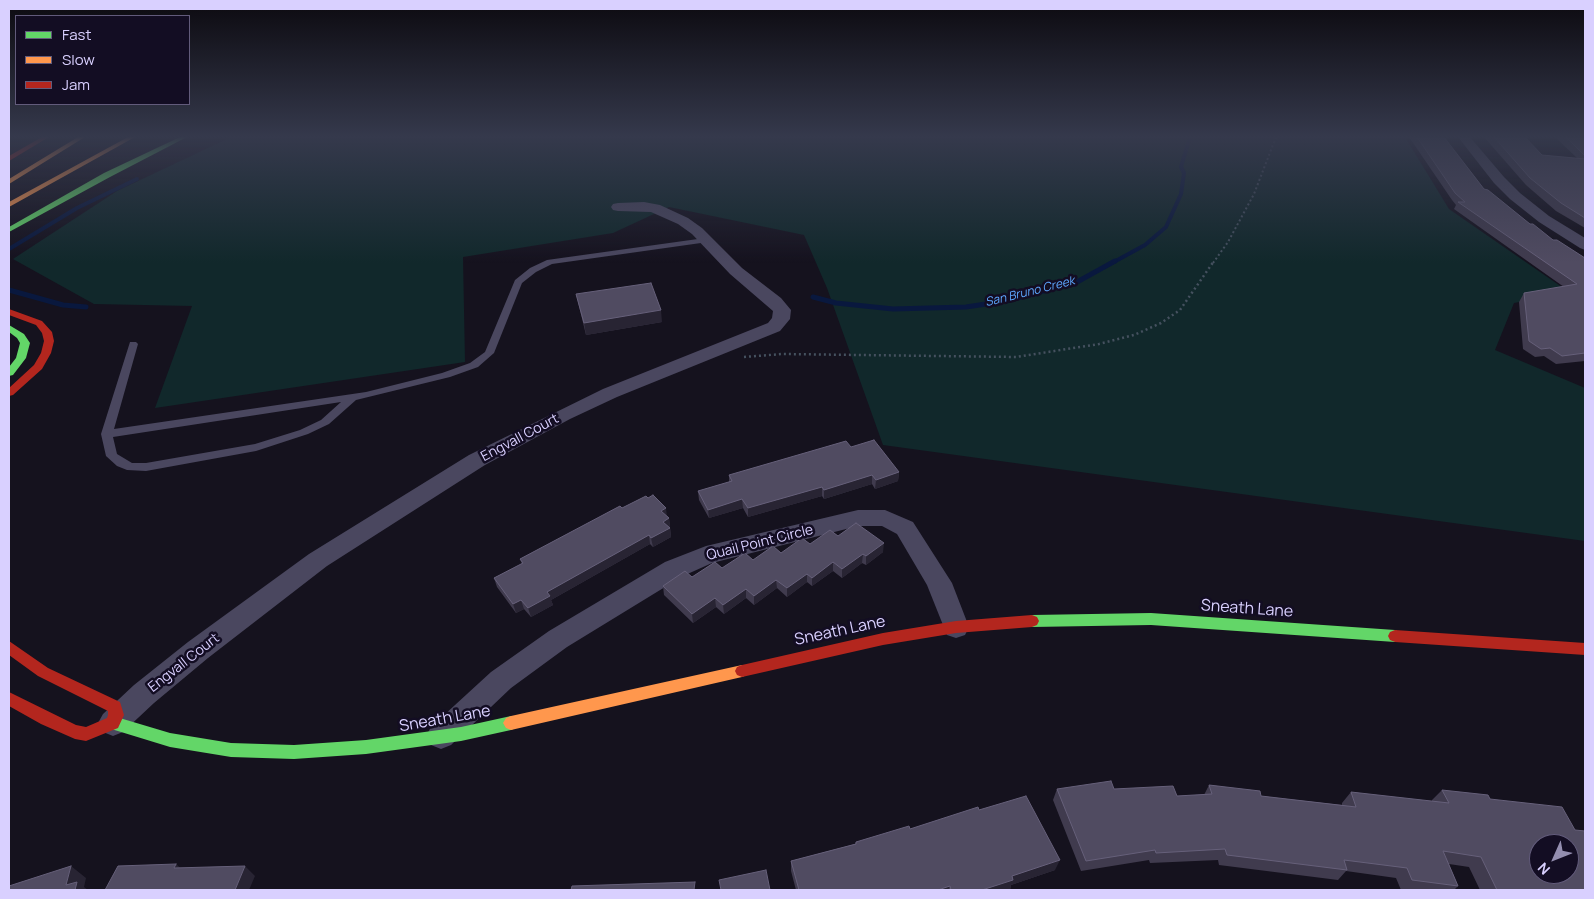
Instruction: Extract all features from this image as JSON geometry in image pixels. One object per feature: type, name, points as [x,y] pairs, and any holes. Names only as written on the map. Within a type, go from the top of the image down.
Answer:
[{"type":"main road","points":[[9,205],[56,179]]},
{"type":"main road","points":[[9,225],[92,179]]},
{"type":"main road","points":[[9,230],[100,179]]},
{"type":"main road","points":[[9,312],[39,323],[47,332],[49,342],[46,353],[38,367],[9,393]]},
{"type":"main road","points":[[9,328],[21,336],[24,343],[21,358],[9,373]]},
{"type":"main road","name":"Sneath Lane","points":[[113,723],[170,740],[211,748],[250,752],[342,750],[438,738],[502,726],[846,646],[956,627],[1030,621],[1151,619],[1585,649]]},
{"type":"main road","points":[[9,647],[43,672],[108,702],[115,707],[116,715],[113,723],[86,734],[75,732],[9,699]]},
{"type":"street","points":[[1499,179],[1509,191],[1544,219],[1585,245]]},
{"type":"street","name":"Engvall Court","points":[[113,723],[144,694],[198,650],[318,560],[477,460],[610,393],[762,333],[774,326],[780,318],[782,310],[775,302],[720,256],[683,221],[655,208],[639,206],[618,207]]},
{"type":"street","name":"Quail Point Circle","points":[[438,738],[502,680],[558,639],[674,569],[706,555],[858,518],[885,518],[905,528],[939,583],[956,627]]},
{"type":"lane","points":[[107,434],[353,397],[446,375],[474,365],[489,353],[518,282],[532,270],[550,262],[705,240]]},
{"type":"lane","points":[[133,344],[107,434],[112,456],[130,467],[146,467],[256,447],[304,432],[325,422],[353,397]]},
{"type":"path","points":[[744,358],[782,354],[1016,357],[1099,344],[1134,335],[1180,310],[1228,242],[1254,194],[1260,179]]},
{"type":"green space","points":[[142,179],[1431,179],[1449,209],[1569,292],[1514,303],[1495,350],[1585,388],[1585,541],[883,445],[827,288],[804,235],[669,207],[613,233],[463,257],[465,362],[155,408],[192,306],[94,304],[13,259],[117,191]]},
{"type":"building","points":[[1445,179],[1476,179],[1484,189],[1488,190],[1530,224],[1533,224],[1553,240],[1557,240],[1585,258],[1585,353],[1562,356],[1550,348],[1541,349],[1529,341],[1524,293],[1577,284],[1458,202],[1465,202],[1455,193]]},
{"type":"building","points":[[1531,179],[1585,179],[1585,218],[1561,203]]},
{"type":"building","points":[[651,283],[661,310],[584,323],[576,294]]},
{"type":"building","points":[[874,440],[899,472],[876,480],[872,475],[824,490],[822,487],[748,508],[742,499],[708,510],[698,491],[732,481],[729,475],[846,441],[851,447]]},
{"type":"building","points":[[653,495],[666,508],[661,511],[669,518],[663,522],[670,528],[651,538],[649,535],[547,592],[550,596],[528,608],[521,600],[513,604],[494,578],[523,563],[520,559],[620,506],[622,508],[646,496],[648,498]]},
{"type":"building","points":[[856,523],[884,543],[866,556],[863,554],[842,569],[833,562],[812,578],[807,574],[787,588],[776,580],[754,596],[746,589],[723,605],[715,598],[692,614],[663,586],[685,571],[692,577],[715,562],[722,568],[745,553],[753,560],[773,546],[781,553],[802,538],[810,544],[830,530],[838,536]]},
{"type":"building","points":[[1111,781],[1114,789],[1173,786],[1177,796],[1212,794],[1209,785],[1260,791],[1261,796],[1356,807],[1351,792],[1449,803],[1442,790],[1488,795],[1490,799],[1562,807],[1575,830],[1585,831],[1585,890],[1497,890],[1481,857],[1443,851],[1458,886],[1412,880],[1407,868],[1344,860],[1347,870],[1227,855],[1225,849],[1156,853],[1155,850],[1086,861],[1057,789]]},
{"type":"building","points":[[1026,796],[1060,860],[1012,876],[1013,880],[982,890],[951,890],[950,886],[938,890],[799,890],[791,861],[856,844],[856,842],[909,826],[910,829],[978,807],[979,810]]},
{"type":"building","points":[[176,864],[174,868],[245,866],[235,890],[105,890],[118,866]]},
{"type":"building","points":[[71,866],[66,885],[77,882],[75,890],[9,890],[9,886]]},
{"type":"building","points":[[766,870],[770,890],[721,890],[719,880]]},
{"type":"building","points":[[695,882],[694,890],[571,890],[572,886]]},
{"type":"waterway","name":"San Bruno Creek","points":[[9,249],[77,208],[137,179]]},
{"type":"waterway","name":"San Bruno Creek","points":[[1112,263],[1145,245],[1166,227],[1181,194],[1183,179]]},
{"type":"waterway","name":"San Bruno Creek","points":[[813,297],[836,303],[893,309],[966,307],[1006,301],[1077,282],[1115,261]]},
{"type":"waterway","name":"San Bruno Creek","points":[[9,290],[63,305],[86,307]]},
{"type":"traffic: fast","points":[[9,230],[100,179]]},
{"type":"traffic: fast","points":[[9,328],[21,336],[25,343],[21,358],[9,373]]},
{"type":"traffic: fast","points":[[1032,621],[1151,619],[1395,636]]},
{"type":"traffic: fast","points":[[113,723],[170,740],[231,750],[294,752],[366,747],[461,734],[511,723]]},
{"type":"traffic: slow","points":[[9,182],[14,179]]},
{"type":"traffic: slow","points":[[9,205],[56,179]]},
{"type":"traffic: slow","points":[[511,723],[742,671]]},
{"type":"traffic: jam","points":[[9,312],[39,323],[47,332],[49,341],[46,353],[38,367],[9,393]]},
{"type":"traffic: jam","points":[[742,671],[883,639],[956,627],[1032,621]]},
{"type":"traffic: jam","points":[[1395,636],[1585,649]]},
{"type":"traffic: jam","points":[[9,647],[43,672],[115,707],[116,715],[113,723],[86,734],[75,732],[46,719],[9,699]]}]
